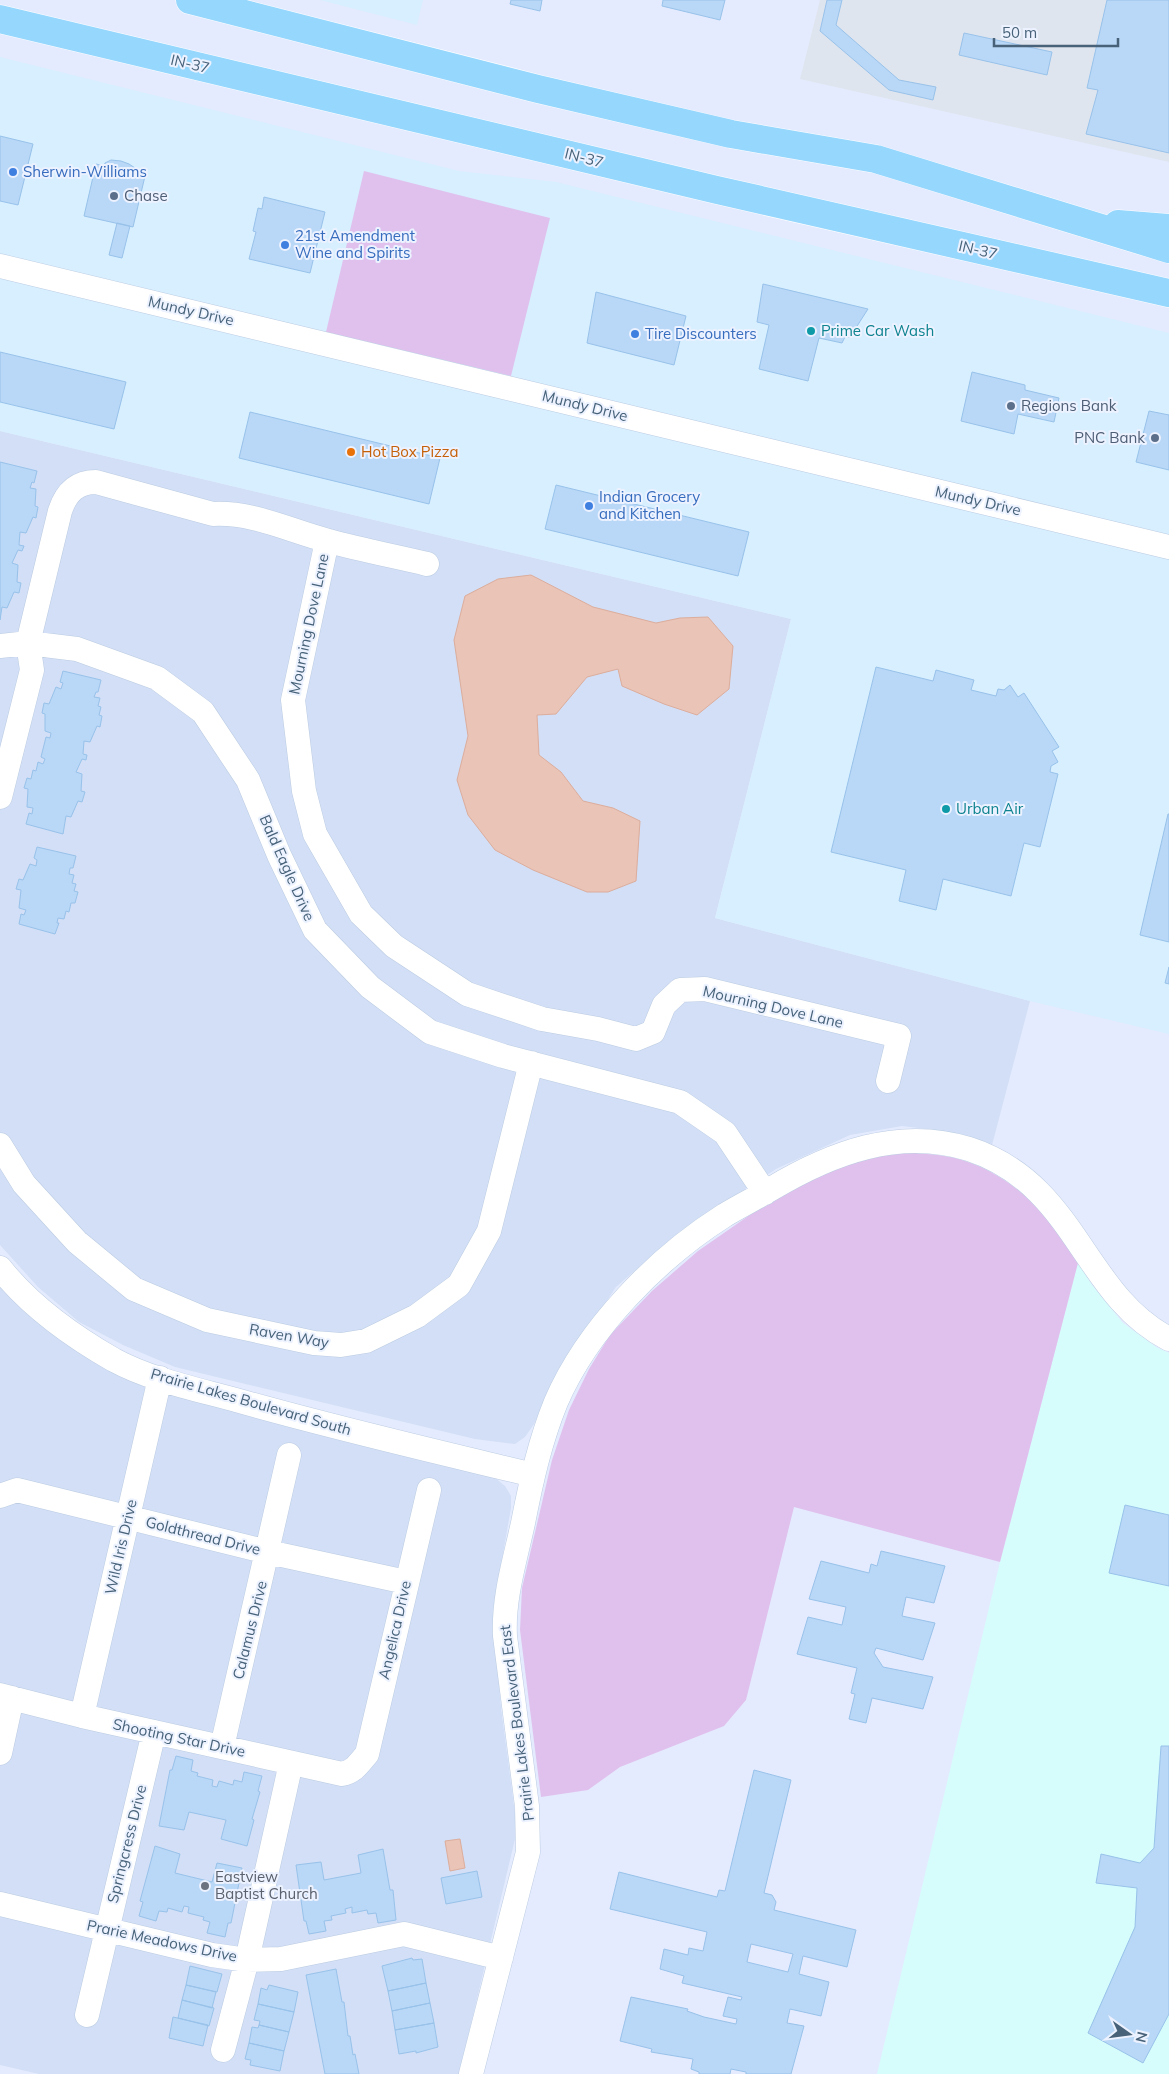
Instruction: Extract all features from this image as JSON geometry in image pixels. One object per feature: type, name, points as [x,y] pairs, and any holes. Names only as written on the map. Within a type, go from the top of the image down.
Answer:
[{"type":"highway","points":[[190,0],[538,88],[731,134],[876,159],[1169,249]]},
{"type":"highway","name":"IN-37","points":[[0,19],[1064,270],[1169,293]]},
{"type":"highway","points":[[0,35],[61,49],[159,56]]},
{"type":"highway","points":[[1083,222],[1169,228]]},
{"type":"highway","points":[[1064,270],[1115,294],[1169,312]]},
{"type":"street","name":"Mundy Drive","points":[[0,266],[1169,547]]},
{"type":"street","points":[[0,797],[32,670],[28,643],[63,500],[69,492],[85,482],[96,482],[213,514],[229,513],[270,521],[327,541],[427,564]]},
{"type":"street","name":"Mourning Dove Lane","points":[[327,541],[293,700],[304,791],[321,847],[361,914],[394,946],[467,994],[542,1019],[598,1029],[636,1040],[653,1032],[664,1005],[680,990],[705,989],[899,1036],[888,1081]]},
{"type":"street","name":"Bald Eagle Drive","points":[[0,646],[28,643],[76,649],[157,678],[203,712],[248,780],[315,930],[370,987],[430,1032],[531,1062],[680,1102],[725,1134],[765,1193]]},
{"type":"street","name":"Raven Way","points":[[0,1145],[24,1184],[77,1242],[134,1289],[207,1320],[314,1343],[341,1345],[366,1341],[417,1316],[459,1285],[489,1231],[531,1062]]},
{"type":"street","name":"Prairie Lakes Boulevard East","points":[[471,2074],[528,1852],[527,1806],[504,1625],[533,1475],[556,1402],[570,1376],[606,1321],[640,1284],[690,1241],[726,1215],[834,1157],[873,1145],[907,1140],[929,1141],[970,1149],[1006,1166],[1042,1194],[1068,1225],[1130,1311],[1152,1329],[1169,1339]]},
{"type":"street","name":"Prairie Lakes Boulevard South","points":[[0,1268],[24,1295],[77,1337],[116,1360],[160,1378],[277,1412],[533,1475]]},
{"type":"street","name":"Wild Iris Drive","points":[[82,1716],[160,1378]]},
{"type":"street","name":"Calamus Drive","points":[[222,1747],[289,1456]]},
{"type":"street","name":"Goldthread Drive","points":[[0,1496],[17,1490],[268,1552],[406,1582]]},
{"type":"street","name":"Angelica Drive","points":[[356,1768],[367,1754],[429,1490]]},
{"type":"street","points":[[0,1753],[6,1697]]},
{"type":"street","name":"Shooting Star Drive","points":[[6,1697],[82,1716],[342,1774],[356,1768]]},
{"type":"street","name":"Springcress Drive","points":[[87,2015],[154,1732]]},
{"type":"street","points":[[223,2050],[247,1960],[291,1763]]},
{"type":"street","name":"Prarie Meadows Drive","points":[[0,1904],[212,1955],[247,1960],[281,1959],[404,1934],[501,1958]]},
{"type":"shaded area","points":[[320,0],[423,0],[417,25]]},
{"type":"shaded area","points":[[820,0],[1169,0],[1169,162],[800,79]]},
{"type":"shaded area","points":[[0,57],[459,171],[556,182],[1169,333],[1169,1034],[1030,1001],[715,918],[791,619],[0,431]]},
{"type":"shaded area","points":[[364,171],[550,218],[511,376],[326,332]]},
{"type":"shaded area","points":[[0,431],[791,619],[715,918],[1030,1001],[992,1145],[943,1131],[902,1126],[850,1135],[776,1169],[678,1233],[616,1287],[559,1373],[534,1424],[525,1437],[515,1444],[475,1439],[175,1367],[123,1345],[79,1322],[38,1287],[0,1245]]},
{"type":"shaded area","points":[[531,575],[593,607],[656,623],[680,618],[708,617],[733,646],[729,689],[697,715],[664,704],[622,686],[618,669],[587,677],[556,714],[537,715],[539,755],[561,772],[583,801],[613,808],[640,821],[636,881],[608,892],[587,892],[533,870],[495,850],[468,815],[457,780],[468,736],[454,640],[465,596],[498,579]]},
{"type":"shaded area","points":[[905,1152],[955,1158],[995,1174],[1012,1185],[1041,1212],[1078,1263],[1000,1562],[794,1507],[746,1700],[724,1726],[620,1767],[588,1790],[541,1797],[520,1630],[522,1588],[552,1460],[569,1410],[589,1369],[610,1335],[652,1291],[698,1251],[757,1210],[813,1179],[860,1159]]},
{"type":"shaded area","points":[[1078,1263],[1092,1285],[1123,1323],[1156,1347],[1169,1353],[1169,2074],[877,2074],[1000,1562]]},
{"type":"shaded area","points":[[0,1286],[51,1332],[494,1477],[505,1486],[511,1496],[511,1508],[493,1610],[501,1708],[516,1821],[515,1839],[459,2074],[39,2074],[0,2065]]},
{"type":"shaded area","points":[[460,1839],[465,1868],[450,1871],[445,1841]]},
{"type":"building","points":[[511,0],[542,0],[540,11],[510,4]]},
{"type":"building","points":[[663,0],[725,0],[720,20],[662,6]]},
{"type":"building","points":[[827,0],[842,0],[836,25],[899,80],[936,87],[933,100],[889,90],[820,31]]},
{"type":"building","points":[[1107,0],[1169,0],[1169,153],[1086,134],[1098,90],[1087,88]]},
{"type":"building","points":[[964,33],[1052,52],[1047,75],[959,55]]},
{"type":"building","name":"Sherwin-Williams","points":[[0,136],[33,144],[18,205],[0,201]]},
{"type":"building","name":"Chase","points":[[111,160],[129,164],[138,170],[137,174],[145,176],[133,227],[84,216],[96,164],[104,166],[105,163]]},
{"type":"building","name":"21st Amendment Wine and Spirits","points":[[264,197],[325,212],[310,273],[249,259],[256,232],[253,231],[258,208],[262,209]]},
{"type":"building","points":[[117,223],[130,226],[122,258],[109,255]]},
{"type":"building","name":"Prime Car Wash","points":[[763,284],[868,309],[850,337],[845,337],[842,343],[819,338],[808,381],[759,369],[769,325],[757,322]]},
{"type":"building","name":"Tire Discounters","points":[[596,292],[686,316],[674,365],[587,343]]},
{"type":"building","points":[[0,352],[126,382],[114,429],[0,402]]},
{"type":"building","name":"Regions Bank","points":[[972,372],[1025,385],[1025,390],[1059,398],[1054,422],[1018,414],[1014,434],[961,421]]},
{"type":"building","name":"PNC Bank","points":[[1149,411],[1169,415],[1169,470],[1136,462]]},
{"type":"building","points":[[250,412],[440,458],[429,504],[239,458]]},
{"type":"building","points":[[0,462],[37,471],[34,483],[32,482],[30,488],[36,489],[35,506],[38,507],[36,518],[33,517],[26,533],[20,532],[19,545],[24,546],[22,551],[18,550],[12,563],[18,565],[17,582],[21,583],[19,593],[14,592],[7,608],[2,607],[0,620]]},
{"type":"building","points":[[556,485],[749,532],[738,576],[545,529]]},
{"type":"building","name":"Urban Air","points":[[876,667],[933,681],[936,670],[974,680],[971,690],[996,696],[998,689],[1004,690],[1010,685],[1018,697],[1024,693],[1059,747],[1052,751],[1058,762],[1051,766],[1050,772],[1058,774],[1040,847],[1024,843],[1011,896],[943,879],[936,910],[899,901],[906,870],[831,852]]},
{"type":"building","points":[[63,671],[101,680],[98,692],[96,692],[94,697],[100,698],[98,706],[101,707],[99,715],[102,716],[100,727],[97,726],[90,742],[84,741],[83,754],[87,755],[86,760],[82,759],[76,772],[82,774],[81,791],[85,792],[82,802],[78,801],[71,817],[66,816],[63,834],[26,824],[29,813],[32,814],[33,808],[27,807],[28,789],[24,788],[27,778],[31,779],[33,770],[36,771],[38,762],[43,764],[45,759],[41,757],[46,737],[50,738],[51,733],[45,731],[45,714],[42,713],[44,703],[49,704],[56,687],[61,689],[63,683],[60,682]]},
{"type":"building","points":[[1169,814],[1169,942],[1140,935]]},
{"type":"building","points":[[37,847],[76,856],[73,868],[70,868],[69,874],[74,875],[72,883],[76,884],[74,891],[78,892],[75,903],[71,903],[69,912],[66,911],[64,919],[58,918],[57,923],[59,923],[55,934],[19,924],[21,914],[24,915],[26,910],[19,908],[21,890],[16,889],[19,879],[23,880],[30,864],[36,866],[37,860],[34,858]]},
{"type":"building","points":[[1169,967],[1169,984],[1165,983]]},
{"type":"building","points":[[1125,1505],[1169,1515],[1169,1586],[1109,1573]]},
{"type":"building","points":[[881,1551],[945,1566],[934,1603],[906,1597],[902,1616],[935,1623],[923,1660],[876,1648],[874,1653],[883,1667],[933,1677],[923,1709],[872,1698],[866,1723],[849,1719],[855,1694],[851,1693],[857,1668],[797,1654],[808,1617],[842,1625],[846,1607],[809,1599],[821,1561],[869,1573],[871,1564],[877,1566]]},
{"type":"building","points":[[1161,1746],[1169,1746],[1169,2014],[1143,2063],[1088,2033],[1135,1927],[1137,1888],[1096,1883],[1101,1854],[1140,1863],[1154,1848]]},
{"type":"building","points":[[176,1756],[193,1760],[191,1771],[198,1773],[197,1776],[213,1780],[212,1786],[217,1787],[219,1781],[233,1785],[234,1780],[242,1782],[244,1772],[262,1776],[247,1846],[221,1839],[226,1820],[189,1812],[184,1830],[159,1826],[170,1770],[172,1770]]},
{"type":"building","points":[[754,1770],[791,1780],[764,1893],[772,1895],[776,1902],[774,1910],[856,1930],[847,1967],[803,1956],[799,1974],[829,1982],[821,2016],[790,2009],[787,2023],[804,2026],[791,2074],[746,2074],[746,2072],[731,2069],[730,2074],[699,2074],[699,2072],[691,2069],[693,2059],[651,2052],[652,2049],[620,2041],[631,1997],[688,2009],[687,2011],[704,2017],[736,2024],[737,2019],[723,2016],[728,1997],[741,2000],[742,1997],[682,1983],[684,1976],[660,1969],[664,1949],[688,1955],[689,1948],[703,1951],[707,1932],[610,1909],[619,1872],[717,1897],[719,1890],[725,1891]],"holes":[[[751,1944],[793,1954],[788,1972],[747,1962]]]},
{"type":"building","points":[[155,1846],[180,1854],[175,1873],[212,1882],[217,1863],[242,1868],[231,1923],[228,1923],[225,1937],[207,1933],[210,1922],[203,1920],[204,1917],[188,1913],[189,1907],[184,1906],[182,1912],[168,1908],[167,1912],[159,1911],[156,1921],[139,1916],[143,1902],[140,1901]]},
{"type":"building","points":[[383,1849],[390,1890],[393,1890],[396,1920],[378,1923],[376,1913],[368,1914],[367,1910],[352,1913],[352,1907],[345,1909],[346,1913],[331,1916],[332,1920],[324,1921],[326,1931],[309,1934],[306,1921],[304,1921],[296,1865],[321,1862],[324,1880],[361,1873],[358,1855]]},
{"type":"building","points":[[477,1871],[482,1897],[446,1904],[441,1878]]},
{"type":"building","points":[[412,1958],[413,1960],[422,1959],[426,1983],[388,1991],[382,1966]]},
{"type":"building","points":[[190,1966],[222,1974],[217,1992],[186,1985]]},
{"type":"building","points":[[336,1969],[342,2002],[344,2002],[348,2036],[350,2036],[359,2074],[325,2074],[306,1975]]},
{"type":"building","points":[[426,1983],[430,2003],[392,2011],[388,1991]]},
{"type":"building","points":[[186,1985],[216,1992],[212,2008],[182,2000]]},
{"type":"building","points":[[269,1985],[298,1992],[294,2012],[258,2004],[261,1988],[267,1990]]},
{"type":"building","points":[[182,2000],[214,2008],[209,2026],[178,2018]]},
{"type":"building","points":[[430,2003],[434,2023],[395,2030],[392,2011]]},
{"type":"building","points":[[258,2004],[294,2012],[289,2032],[259,2025],[260,2021],[254,2020]]},
{"type":"building","points":[[173,2017],[208,2025],[203,2046],[169,2038]]},
{"type":"building","points":[[434,2023],[438,2047],[416,2053],[416,2051],[399,2054],[395,2030]]},
{"type":"building","points":[[259,2025],[289,2032],[284,2051],[249,2043],[252,2027],[258,2028]]},
{"type":"building","points":[[249,2043],[284,2051],[280,2071],[250,2065],[251,2060],[245,2059]]},
{"type":"place","name":"Sherwin-Williams","points":[[13,172]]},
{"type":"place","name":"Chase","points":[[114,196]]},
{"type":"place","name":"21st Amendment Wine and Spirits","points":[[285,245]]},
{"type":"place","name":"Prime Car Wash","points":[[811,331]]},
{"type":"place","name":"Tire Discounters","points":[[635,334]]},
{"type":"place","name":"Regions Bank","points":[[1011,406]]},
{"type":"place","name":"PNC Bank","points":[[1155,438]]},
{"type":"place","name":"Hot Box Pizza","points":[[351,452]]},
{"type":"place","name":"Indian Grocery and Kitchen","points":[[589,506]]},
{"type":"place","name":"Urban Air","points":[[946,809]]},
{"type":"place","name":"Eastview Baptist Church","points":[[205,1886]]}]
